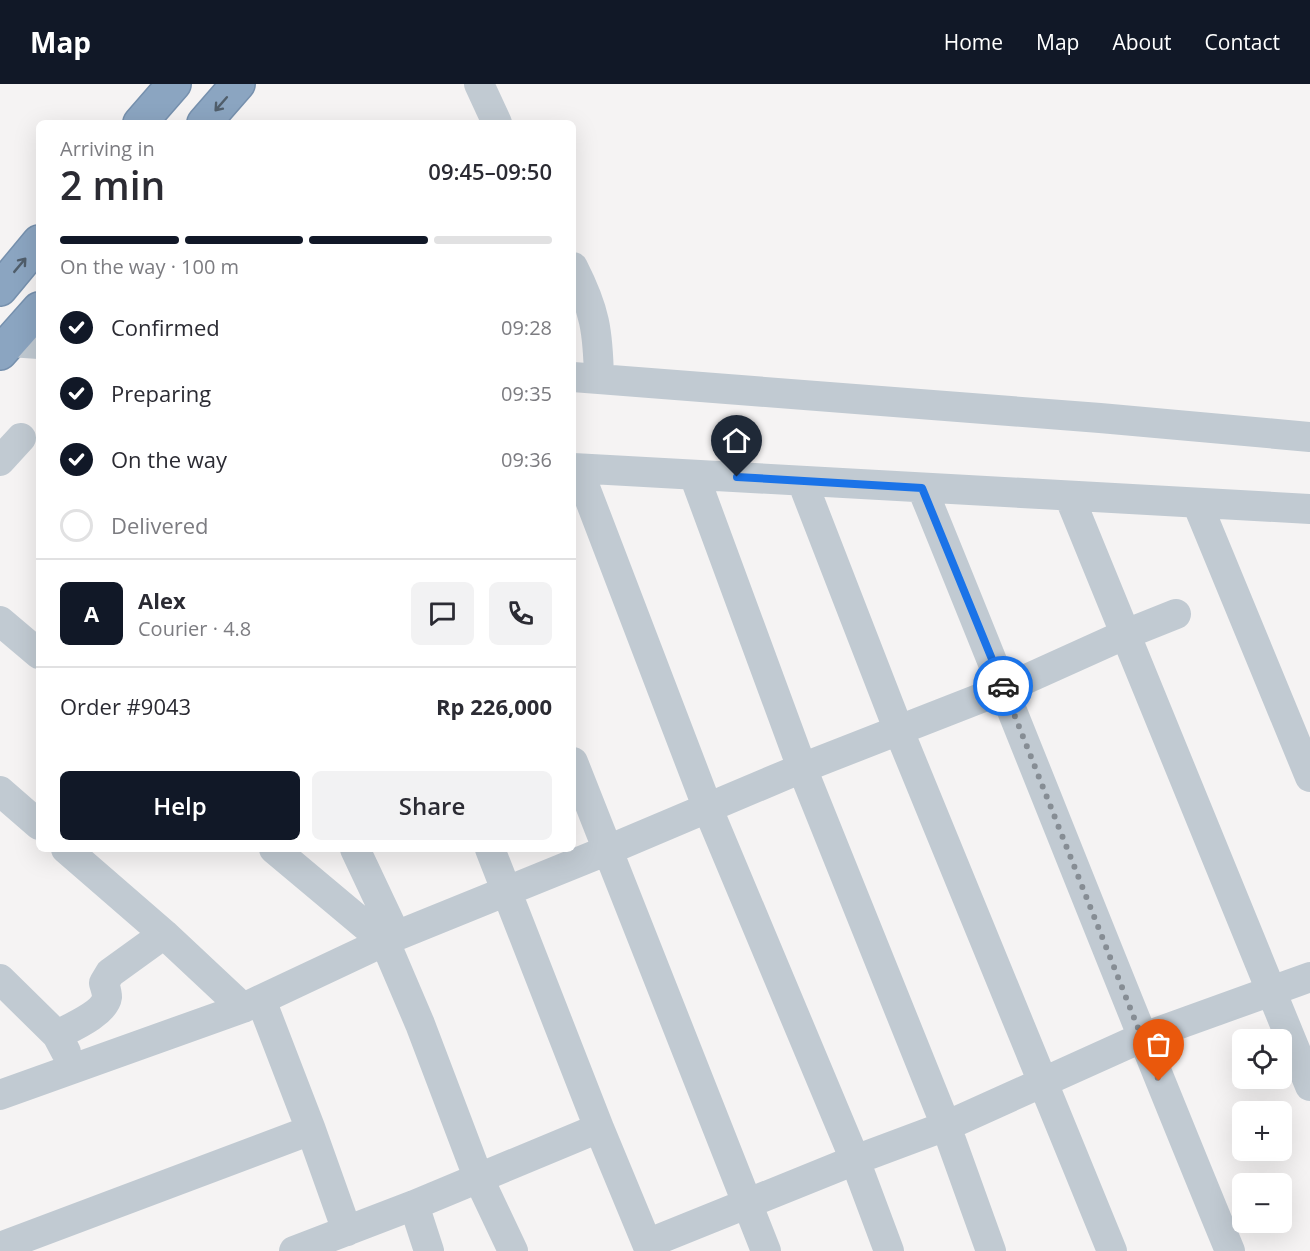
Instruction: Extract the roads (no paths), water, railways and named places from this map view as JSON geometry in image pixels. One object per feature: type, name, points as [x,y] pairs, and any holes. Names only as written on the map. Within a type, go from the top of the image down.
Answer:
[{"type":"highway","points":[[143,120],[174,84]]},
{"type":"highway","points":[[207,120],[238,84]]},
{"type":"highway","points":[[0,289],[36,246]]},
{"type":"highway","points":[[16,346],[36,314]]},
{"type":"street","points":[[478,84],[496,120]]},
{"type":"street","points":[[576,273],[589,299],[595,320],[586,378],[1100,418],[1310,437]]},
{"type":"street","points":[[0,461],[21,438]]},
{"type":"street","points":[[889,1251],[855,1160],[708,809],[576,469],[1310,509]]},
{"type":"street","points":[[694,475],[802,768],[946,1126],[991,1251]]},
{"type":"street","points":[[802,481],[899,731],[1112,1251]]},
{"type":"street","points":[[922,488],[1142,1038],[1230,1251]]},
{"type":"street","points":[[1069,496],[1310,1086]]},
{"type":"street","points":[[1197,503],[1310,777]]},
{"type":"street","points":[[0,1095],[252,1004],[391,939],[802,768],[1004,689],[1176,614]]},
{"type":"street","points":[[0,621],[36,651]]},
{"type":"street","points":[[576,770],[766,1251]]},
{"type":"street","points":[[0,791],[36,822]]},
{"type":"street","points":[[69,852],[164,934],[252,1004],[311,1130],[347,1231]]},
{"type":"street","points":[[278,852],[391,939]]},
{"type":"street","points":[[356,852],[391,939],[420,1024],[478,1177],[513,1251]]},
{"type":"street","points":[[491,852],[599,1128],[649,1247],[748,1203],[946,1126],[1142,1038],[1310,977]]},
{"type":"street","points":[[57,1035],[90,1018],[106,1001],[104,982],[110,973],[164,934]]},
{"type":"street","points":[[0,979],[57,1035],[75,1068]]},
{"type":"street","points":[[294,1251],[599,1128]]},
{"type":"street","points":[[3,1243],[311,1130]]},
{"type":"street","points":[[414,1204],[424,1249]]}]
